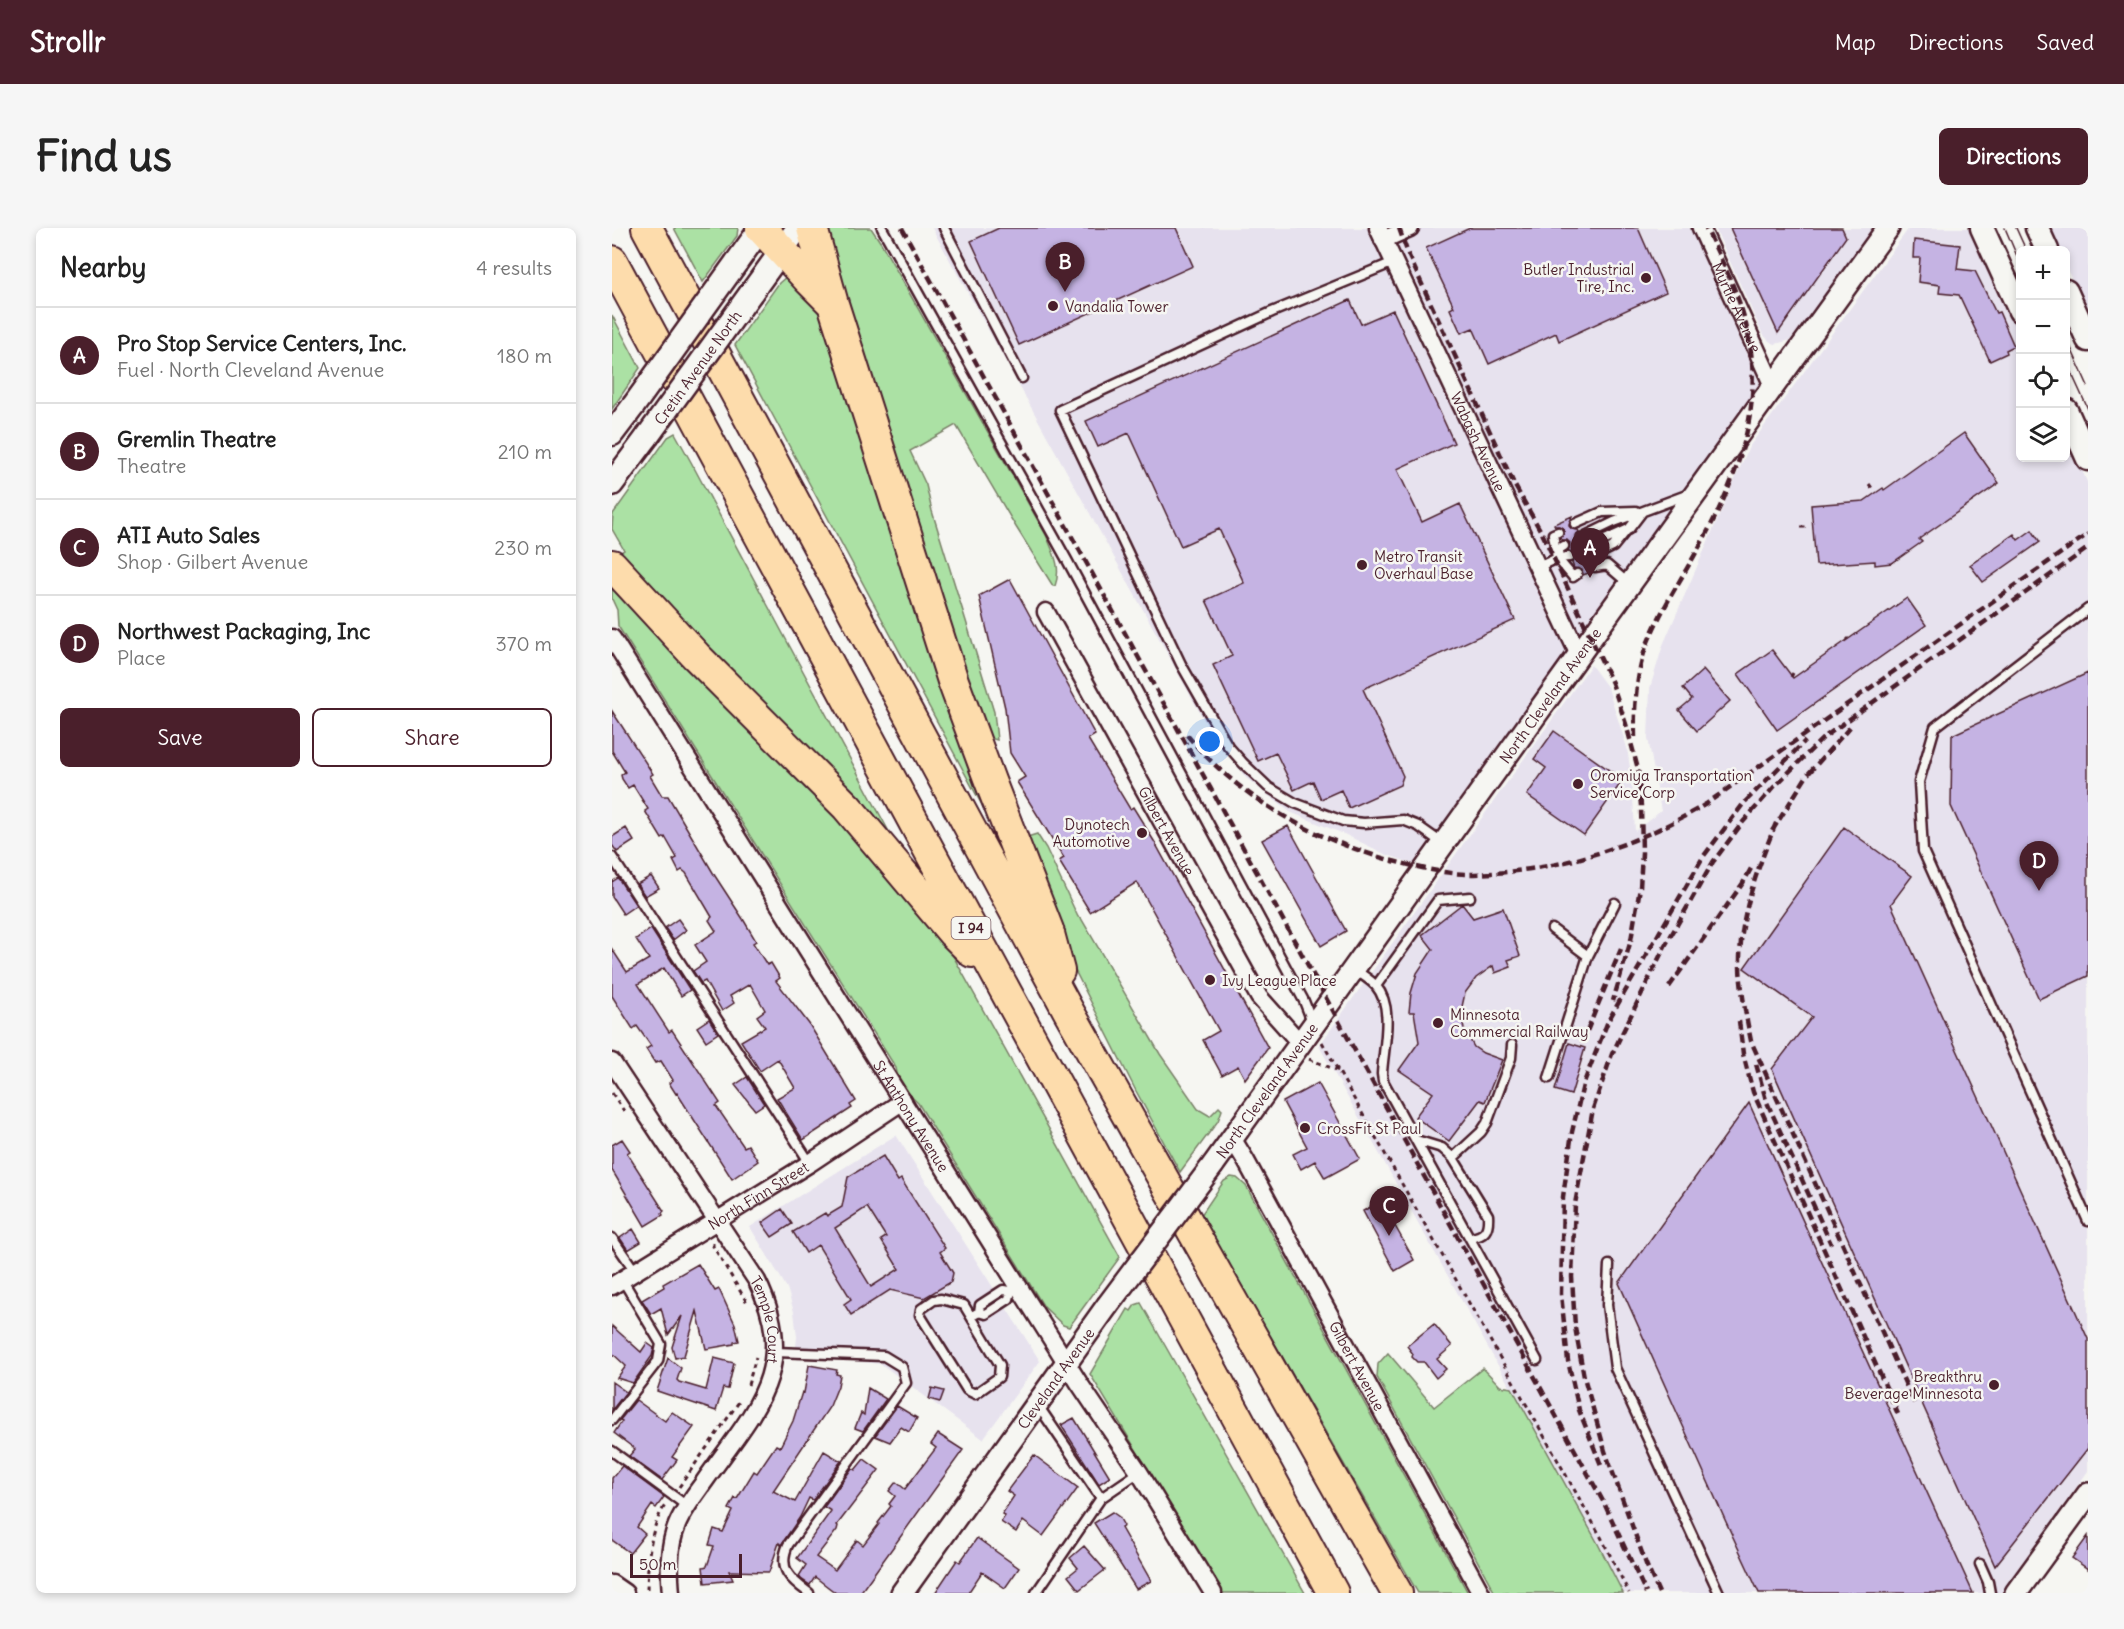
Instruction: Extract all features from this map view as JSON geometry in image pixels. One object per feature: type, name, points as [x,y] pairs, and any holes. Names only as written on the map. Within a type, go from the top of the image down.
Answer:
[{"type":"highway","points":[[646,228],[1069,1012],[1397,1593]]},
{"type":"highway","points":[[761,228],[790,239],[833,304]]},
{"type":"highway","points":[[812,228],[833,304],[953,681],[993,791],[1048,930],[1069,1012]]},
{"type":"highway","name":"I 94","points":[[612,261],[997,977],[1333,1593]]},
{"type":"highway","points":[[616,572],[696,656],[847,807],[953,933],[997,977]]},
{"type":"main road","name":"Cretin Avenue North","points":[[612,434],[761,228]]},
{"type":"main road","points":[[1982,228],[2016,302]]},
{"type":"main road","points":[[2037,228],[2045,246]]},
{"type":"main road","name":"Cretin Avenue North","points":[[612,484],[790,239]]},
{"type":"main road","points":[[2070,300],[2088,340]]},
{"type":"main road","points":[[2070,419],[2088,459]]},
{"type":"street","points":[[1381,234],[1410,228]]},
{"type":"street","name":"Myrtle Avenue","points":[[1701,228],[1773,386]]},
{"type":"street","name":"North Cleveland Avenue","points":[[1213,1165],[1629,584],[1888,228]]},
{"type":"street","name":"Wabash Avenue","points":[[1381,234],[1579,655]]},
{"type":"street","name":"Gilbert Avenue","points":[[1046,612],[1259,997],[1298,1046]]},
{"type":"street","name":"St Anthony Avenue","points":[[612,638],[903,1101],[1014,1288],[1139,1472],[1213,1593]]},
{"type":"street","name":"Temple Court","points":[[612,1062],[757,1281],[767,1301],[773,1322],[775,1352],[769,1381],[760,1401],[687,1506],[677,1525],[671,1546],[669,1568],[671,1593]]},
{"type":"street","name":"North Finn Street","points":[[623,1278],[810,1163],[903,1101]]},
{"type":"street","name":"Gilbert Avenue","points":[[1232,1138],[1481,1593]]},
{"type":"street","name":"Cleveland Avenue","points":[[902,1593],[1107,1306],[1213,1165]]},
{"type":"street","points":[[2016,1593],[2088,1494]]},
{"type":"street","points":[[612,1584],[625,1593]]},
{"type":"lane","points":[[882,228],[1067,560],[1304,1001],[1313,1025]]},
{"type":"lane","points":[[944,228],[1022,378]]},
{"type":"lane","points":[[1394,262],[1272,312],[1060,410],[1181,664],[1228,746],[1243,763],[1268,787],[1295,803],[1343,821],[1364,823],[1402,820],[1418,826],[1443,844]]},
{"type":"lane","points":[[1581,538],[1614,522],[1698,490]]},
{"type":"lane","points":[[1575,524],[1602,512],[1643,511]]},
{"type":"lane","points":[[1590,558],[1613,547],[1643,511]]},
{"type":"lane","points":[[1586,549],[1629,529]]},
{"type":"lane","points":[[1557,558],[1573,566],[1573,577],[1557,558],[1553,534],[1558,532]]},
{"type":"lane","points":[[1557,558],[1559,549],[1564,546]]},
{"type":"lane","points":[[1607,565],[1613,547]]},
{"type":"lane","points":[[1538,567],[1557,558]]},
{"type":"lane","points":[[1607,565],[1629,584]]},
{"type":"lane","points":[[1595,567],[1607,565]]},
{"type":"lane","points":[[2088,609],[1935,727],[1919,782],[1923,851],[2088,1221]]},
{"type":"lane","points":[[612,857],[810,1163]]},
{"type":"lane","points":[[1376,986],[1438,900],[1470,897]]},
{"type":"lane","points":[[1549,1078],[1588,956],[1615,903]]},
{"type":"lane","points":[[1552,929],[1588,956]]},
{"type":"lane","points":[[1353,968],[1376,986],[1384,1001],[1383,1081],[1537,1360]]},
{"type":"lane","points":[[1453,1158],[1487,1123],[1511,1058],[1512,1045]]},
{"type":"lane","points":[[1416,1140],[1442,1148],[1453,1158],[1488,1215],[1485,1232],[1479,1237],[1470,1238]]},
{"type":"lane","points":[[612,1238],[623,1278],[661,1344],[658,1361],[612,1420]]},
{"type":"lane","points":[[1609,1265],[1607,1305],[1615,1368],[1719,1593]]},
{"type":"lane","points":[[975,1314],[980,1305],[999,1292],[1014,1288]]},
{"type":"lane","points":[[941,1299],[964,1305],[975,1314],[1000,1365],[999,1377],[975,1394],[968,1390],[920,1315],[921,1309],[934,1300],[941,1299]]},
{"type":"lane","points":[[775,1352],[884,1356],[902,1367],[906,1383],[783,1555],[784,1566],[789,1577],[809,1593]]},
{"type":"lane","points":[[1037,1404],[1101,1498]]},
{"type":"lane","points":[[612,1451],[687,1506]]},
{"type":"lane","points":[[1036,1593],[1101,1498],[1139,1472]]},
{"type":"lane","points":[[1980,1564],[1990,1593]]},
{"type":"path","points":[[1313,1025],[1595,1527],[1629,1593]]},
{"type":"path","points":[[1298,1046],[1311,1060],[1339,1071]]},
{"type":"path","points":[[713,1241],[713,1246],[748,1305]]},
{"type":"path","points":[[747,1388],[756,1357]]},
{"type":"path","points":[[647,1589],[647,1567],[654,1526],[673,1495],[745,1394]]},
{"type":"shaded area","points":[[932,228],[1690,228],[1762,388],[1414,864],[1385,854],[1290,812],[1246,778],[1209,729]]},
{"type":"shaded area","points":[[1715,228],[1873,228],[1791,340],[1775,344],[1762,333]]},
{"type":"shaded area","points":[[1909,228],[1973,228],[2016,325],[2016,462],[2070,462],[2070,443],[2088,484],[2088,1471],[2001,1593],[1623,1593],[1597,1542],[1319,1046],[1591,665],[1608,688],[1627,748],[1632,781],[1635,831],[1661,811],[1648,738],[1650,688],[1663,645],[1749,447]]},
{"type":"shaded area","points":[[2047,228],[2088,228],[2088,315],[2070,276],[2070,246],[2056,246]]},
{"type":"shaded area","points":[[896,1135],[1040,1361],[983,1439],[881,1364],[795,1355],[797,1337],[794,1312],[787,1288],[750,1227]]},
{"type":"green space","points":[[674,228],[738,228],[737,236],[703,282]]},
{"type":"green space","points":[[829,228],[871,228],[1046,535],[1054,554],[1058,572],[1055,586],[1053,586],[956,425],[910,451],[926,485],[994,712],[997,740],[990,738],[987,740],[829,240]]},
{"type":"green space","points":[[786,277],[813,301],[826,328],[991,822],[735,345],[779,283]]},
{"type":"green space","points":[[612,315],[640,368],[612,409]]},
{"type":"green space","points":[[675,433],[901,854],[621,552],[624,550],[612,529],[613,514],[668,437]]},
{"type":"green space","points":[[612,585],[845,812],[937,927],[1120,1257],[1069,1327],[1063,1325],[1044,1307],[918,1103],[904,1087],[896,1068],[618,626],[617,610],[612,599]]},
{"type":"green space","points":[[1037,834],[1046,848],[1078,917],[1081,918],[1160,1054],[1198,1109],[1210,1116],[1219,1107],[1222,1110],[1218,1121],[1180,1172],[1055,931],[1018,840]]},
{"type":"green space","points":[[1231,1177],[1237,1178],[1246,1186],[1468,1593],[1418,1593],[1201,1215],[1224,1181]]},
{"type":"green space","points":[[1141,1303],[1305,1593],[1223,1593],[1090,1374],[1128,1309],[1131,1311],[1135,1305]]},
{"type":"green space","points":[[1388,1353],[1434,1407],[1483,1368],[1500,1386],[1512,1388],[1623,1593],[1495,1593],[1377,1377],[1378,1364]]},
{"type":"building","name":"Vandalia Tower","points":[[999,228],[1176,228],[1193,266],[1019,345],[971,241]]},
{"type":"building","points":[[1470,228],[1638,228],[1666,292],[1559,341],[1556,333],[1489,364],[1473,328],[1461,333],[1450,309],[1454,307],[1426,248]]},
{"type":"building","points":[[1730,228],[1842,228],[1846,237],[1778,333]]},
{"type":"building","points":[[1914,240],[1960,245],[1957,269],[1975,271],[1996,313],[1999,312],[2014,346],[2006,350],[2007,353],[1990,361],[1959,295],[1939,293],[1940,285],[1918,282],[1920,258],[1913,258]]},
{"type":"building","name":"Metro Transit Overhaul Base","points":[[1350,300],[1361,324],[1393,310],[1454,443],[1397,469],[1422,522],[1460,504],[1515,620],[1363,689],[1403,776],[1400,785],[1349,808],[1341,790],[1321,799],[1313,781],[1294,790],[1276,753],[1258,761],[1213,665],[1232,656],[1206,600],[1244,583],[1219,529],[1181,546],[1129,433],[1098,447],[1086,421]]},
{"type":"building","points":[[1964,433],[1999,483],[1919,539],[1922,542],[1892,563],[1875,565],[1875,561],[1816,565],[1811,505],[1864,501],[1883,488],[1884,490]]},
{"type":"building","points":[[1572,516],[1569,526],[1579,532],[1575,535],[1575,540],[1578,544],[1582,544],[1580,551],[1584,555],[1584,560],[1589,564],[1591,572],[1583,575],[1582,570],[1574,568],[1572,563],[1575,556],[1568,551],[1570,543],[1561,538],[1564,529],[1554,524]]},
{"type":"building","points":[[2032,530],[2040,542],[1983,582],[1970,565],[2014,534],[2018,540]]},
{"type":"building","points":[[1010,579],[1095,735],[1088,739],[1130,809],[1133,807],[1154,841],[1268,1048],[1245,1079],[1238,1066],[1222,1075],[1203,1040],[1219,1031],[1137,882],[1090,912],[1059,861],[1064,858],[1017,782],[1025,777],[1010,753],[1005,708],[979,596]]},
{"type":"building","points":[[1907,598],[1926,625],[1777,730],[1738,674],[1772,650],[1793,678]]},
{"type":"building","points":[[1703,670],[1730,701],[1697,731],[1679,710],[1692,699],[1683,688]]},
{"type":"building","points":[[2088,673],[2088,976],[2039,999],[1951,806],[1952,735]]},
{"type":"building","points":[[612,711],[653,774],[650,776],[662,796],[668,796],[743,919],[756,941],[753,943],[767,965],[771,963],[780,978],[776,981],[809,1024],[856,1101],[850,1105],[852,1108],[803,1140],[777,1098],[795,1088],[778,1059],[760,1071],[741,1041],[765,1027],[757,1016],[765,1010],[750,984],[730,996],[734,1003],[722,1011],[705,981],[701,983],[693,971],[706,962],[695,945],[716,931],[709,920],[712,917],[686,873],[682,870],[679,872],[673,860],[677,858],[665,837],[662,839],[645,811],[648,809],[633,785],[628,788],[622,779],[621,775],[625,772],[612,751]]},
{"type":"building","name":"Oromiya Transportation Service Corp","points":[[1554,731],[1623,780],[1584,835],[1527,795],[1546,768],[1534,759]]},
{"type":"building","points":[[1288,826],[1346,931],[1321,946],[1262,840]]},
{"type":"building","points":[[1844,827],[1912,876],[1891,904],[2088,1339],[2088,1448],[1995,1566],[1772,1069],[1812,1017],[1744,968]]},
{"type":"building","points":[[626,828],[634,841],[617,852],[612,845],[612,837]]},
{"type":"building","points":[[651,876],[659,888],[645,896],[637,884]]},
{"type":"building","points":[[618,878],[636,905],[623,914],[612,897],[612,882]]},
{"type":"building","name":"Minnesota Commercial Railway","points":[[1462,904],[1473,918],[1503,908],[1520,956],[1508,960],[1511,967],[1495,973],[1493,966],[1476,978],[1465,993],[1461,1011],[1464,1029],[1474,1047],[1502,1060],[1485,1102],[1480,1100],[1449,1141],[1415,1117],[1433,1093],[1399,1070],[1419,1042],[1414,1012],[1409,1012],[1411,993],[1417,973],[1433,949],[1422,935]]},
{"type":"building","points":[[678,919],[686,930],[673,940],[665,928]]},
{"type":"building","points":[[651,929],[690,990],[681,996],[664,968],[638,984],[669,1032],[672,1030],[720,1103],[716,1106],[744,1147],[748,1145],[758,1161],[732,1179],[669,1083],[673,1080],[661,1061],[655,1063],[646,1049],[651,1046],[637,1026],[633,1029],[612,996],[612,949],[627,972],[649,959],[636,939]]},
{"type":"building","points":[[709,1019],[718,1033],[706,1041],[697,1027]]},
{"type":"building","points":[[1569,1043],[1585,1048],[1571,1095],[1555,1090]]},
{"type":"building","points":[[747,1077],[764,1104],[755,1110],[735,1085]]},
{"type":"building","points":[[1318,1083],[1360,1159],[1325,1178],[1315,1161],[1301,1169],[1293,1154],[1307,1147],[1283,1102]]},
{"type":"building","points":[[1749,1103],[1973,1593],[1759,1593],[1726,1522],[1619,1283]]},
{"type":"building","points":[[622,1139],[630,1151],[627,1153],[664,1211],[663,1215],[645,1226],[612,1170],[612,1145]]},
{"type":"building","points":[[883,1156],[898,1181],[901,1179],[945,1248],[940,1252],[953,1273],[951,1282],[924,1298],[890,1290],[851,1315],[844,1304],[851,1299],[818,1245],[806,1253],[793,1232],[825,1213],[827,1216],[842,1207],[848,1177]],"holes":[[[867,1207],[886,1237],[881,1240],[899,1269],[871,1287],[835,1228]]]},
{"type":"building","points":[[1381,1201],[1414,1260],[1395,1271],[1363,1211]]},
{"type":"building","points":[[782,1209],[792,1224],[772,1237],[762,1223]]},
{"type":"building","points":[[633,1229],[641,1242],[628,1250],[620,1238]]},
{"type":"building","points":[[698,1264],[715,1291],[719,1289],[735,1324],[739,1341],[706,1349],[697,1311],[684,1356],[675,1358],[672,1347],[682,1316],[668,1335],[661,1308],[651,1314],[642,1300],[664,1287],[663,1284]]},
{"type":"building","points":[[1434,1324],[1452,1346],[1437,1359],[1446,1369],[1436,1378],[1424,1362],[1417,1362],[1412,1357],[1413,1354],[1407,1346]]},
{"type":"building","points":[[612,1326],[641,1352],[647,1343],[654,1348],[652,1356],[633,1383],[617,1378],[626,1366],[612,1353]]},
{"type":"building","points":[[668,1358],[681,1368],[677,1380],[679,1382],[706,1390],[714,1358],[734,1363],[728,1389],[723,1388],[716,1411],[657,1391]]},
{"type":"building","points":[[809,1365],[837,1370],[836,1374],[840,1375],[838,1386],[830,1406],[773,1491],[795,1502],[824,1451],[841,1461],[813,1500],[809,1498],[800,1517],[781,1545],[779,1543],[769,1572],[729,1571],[733,1580],[705,1583],[703,1567],[707,1566],[714,1546],[709,1545],[714,1529],[723,1532],[733,1511],[729,1509],[735,1498],[737,1499],[754,1471],[757,1473],[776,1445],[780,1447],[793,1421],[802,1392],[804,1393]]},
{"type":"building","points":[[612,1382],[626,1392],[612,1410]]},
{"type":"building","points":[[868,1388],[886,1399],[863,1431],[855,1428],[861,1413],[864,1415]]},
{"type":"building","points":[[932,1388],[944,1391],[940,1402],[929,1399]]},
{"type":"building","points":[[636,1400],[665,1421],[672,1412],[694,1427],[672,1457],[677,1460],[662,1480],[629,1456],[635,1449],[614,1433],[622,1421],[620,1420]]},
{"type":"building","points":[[897,1406],[917,1418],[909,1432],[901,1427],[890,1442],[875,1436]]},
{"type":"building","points":[[1074,1418],[1110,1477],[1099,1484],[1061,1425]]},
{"type":"building","points":[[938,1434],[963,1450],[860,1593],[836,1593],[815,1577],[810,1585],[801,1579],[799,1576],[806,1565],[797,1558],[831,1511],[824,1507],[852,1468],[855,1470],[864,1459],[879,1470],[816,1557],[835,1570],[857,1540],[863,1545],[879,1524],[895,1496],[889,1491],[896,1482],[905,1489],[936,1448],[931,1444]]},
{"type":"building","points":[[1034,1455],[1078,1488],[1043,1536],[1023,1521],[1016,1532],[1001,1522],[1005,1516],[1002,1514],[1014,1496],[1007,1491]]},
{"type":"building","points":[[622,1466],[664,1497],[656,1508],[652,1505],[637,1527],[645,1534],[630,1553],[612,1540],[612,1478]]},
{"type":"building","points":[[1112,1512],[1119,1517],[1124,1526],[1121,1528],[1151,1581],[1136,1589],[1094,1523]]},
{"type":"building","points":[[2088,1536],[2088,1569],[2072,1558]]},
{"type":"building","points":[[977,1538],[1019,1568],[1005,1588],[982,1572],[968,1593],[935,1593],[957,1560],[960,1562]]},
{"type":"building","points":[[1084,1546],[1105,1570],[1079,1590],[1068,1576],[1078,1568],[1070,1558]]},
{"type":"tram line","points":[[2005,228],[2016,254]]},
{"type":"tram line","points":[[2016,228],[2024,246]]},
{"type":"tram line","points":[[2070,346],[2088,386]]},
{"type":"tram line","points":[[2070,370],[2088,409]]},
{"type":"railway","points":[[902,228],[1604,1503],[1646,1593]]},
{"type":"railway","points":[[1399,228],[1408,254],[1515,486],[1543,535],[1612,683],[1626,724],[1638,769],[1642,853],[1640,888],[1631,940],[1613,1001]]},
{"type":"railway","points":[[1635,737],[1636,692],[1646,647],[1721,505],[1742,450],[1749,422],[1752,364],[1745,320],[1736,293],[1706,228]]},
{"type":"railway","points":[[1187,735],[1230,779],[1254,797],[1307,828],[1363,852],[1421,868],[1459,874],[1532,869],[1562,863],[1622,845],[1651,833],[1706,804],[2088,534]]},
{"type":"railway","points":[[1659,1593],[1646,1564],[1605,1451],[1584,1377],[1575,1327],[1572,1277],[1575,1204],[1593,1109],[1612,1054],[1665,946],[1713,862],[1743,822],[1774,787],[1823,738],[2088,548]]},
{"type":"railway","points":[[1772,831],[1808,774],[1851,726]]},
{"type":"railway","points":[[1601,1465],[1579,1410],[1568,1361],[1561,1294],[1563,1197],[1572,1132],[1583,1085],[1608,1021],[1703,857],[1744,803],[1805,741]]},
{"type":"railway","points":[[1776,823],[1749,900],[1741,940],[1741,981],[1751,1041],[1914,1403]]},
{"type":"railway","points":[[1669,987],[1743,883],[1753,865]]},
{"type":"railway","points":[[1582,1043],[1621,949]]},
{"type":"railway","points":[[1739,1021],[1743,1054],[1753,1092],[1898,1414]]},
{"type":"railway","points":[[1756,1064],[1766,1100],[1831,1244]]},
{"type":"place","name":"Butler Industrial Tire, Inc.","points":[[1646,278]]},
{"type":"place","name":"Gremlin Theatre","points":[[1065,292]]},
{"type":"place","name":"Vandalia Tower","points":[[1053,306]]},
{"type":"place","name":"Metro Transit Overhaul Base","points":[[1362,565]]},
{"type":"place","name":"Pro Stop Service Centers, Inc.","points":[[1590,578]]},
{"type":"place","name":"Oromiya Transportation Service Corp","points":[[1578,784]]},
{"type":"place","name":"Dynotech Automotive","points":[[1142,833]]},
{"type":"place","name":"Northwest Packaging, Inc","points":[[2039,891]]},
{"type":"place","name":"Ivy League Place","points":[[1210,980]]},
{"type":"place","name":"Minnesota Commercial Railway","points":[[1438,1023]]},
{"type":"place","name":"CrossFit St Paul","points":[[1305,1128]]},
{"type":"place","name":"ATI Auto Sales","points":[[1389,1236]]},
{"type":"place","name":"Breakthru Beverage Minnesota","points":[[1994,1385]]}]
